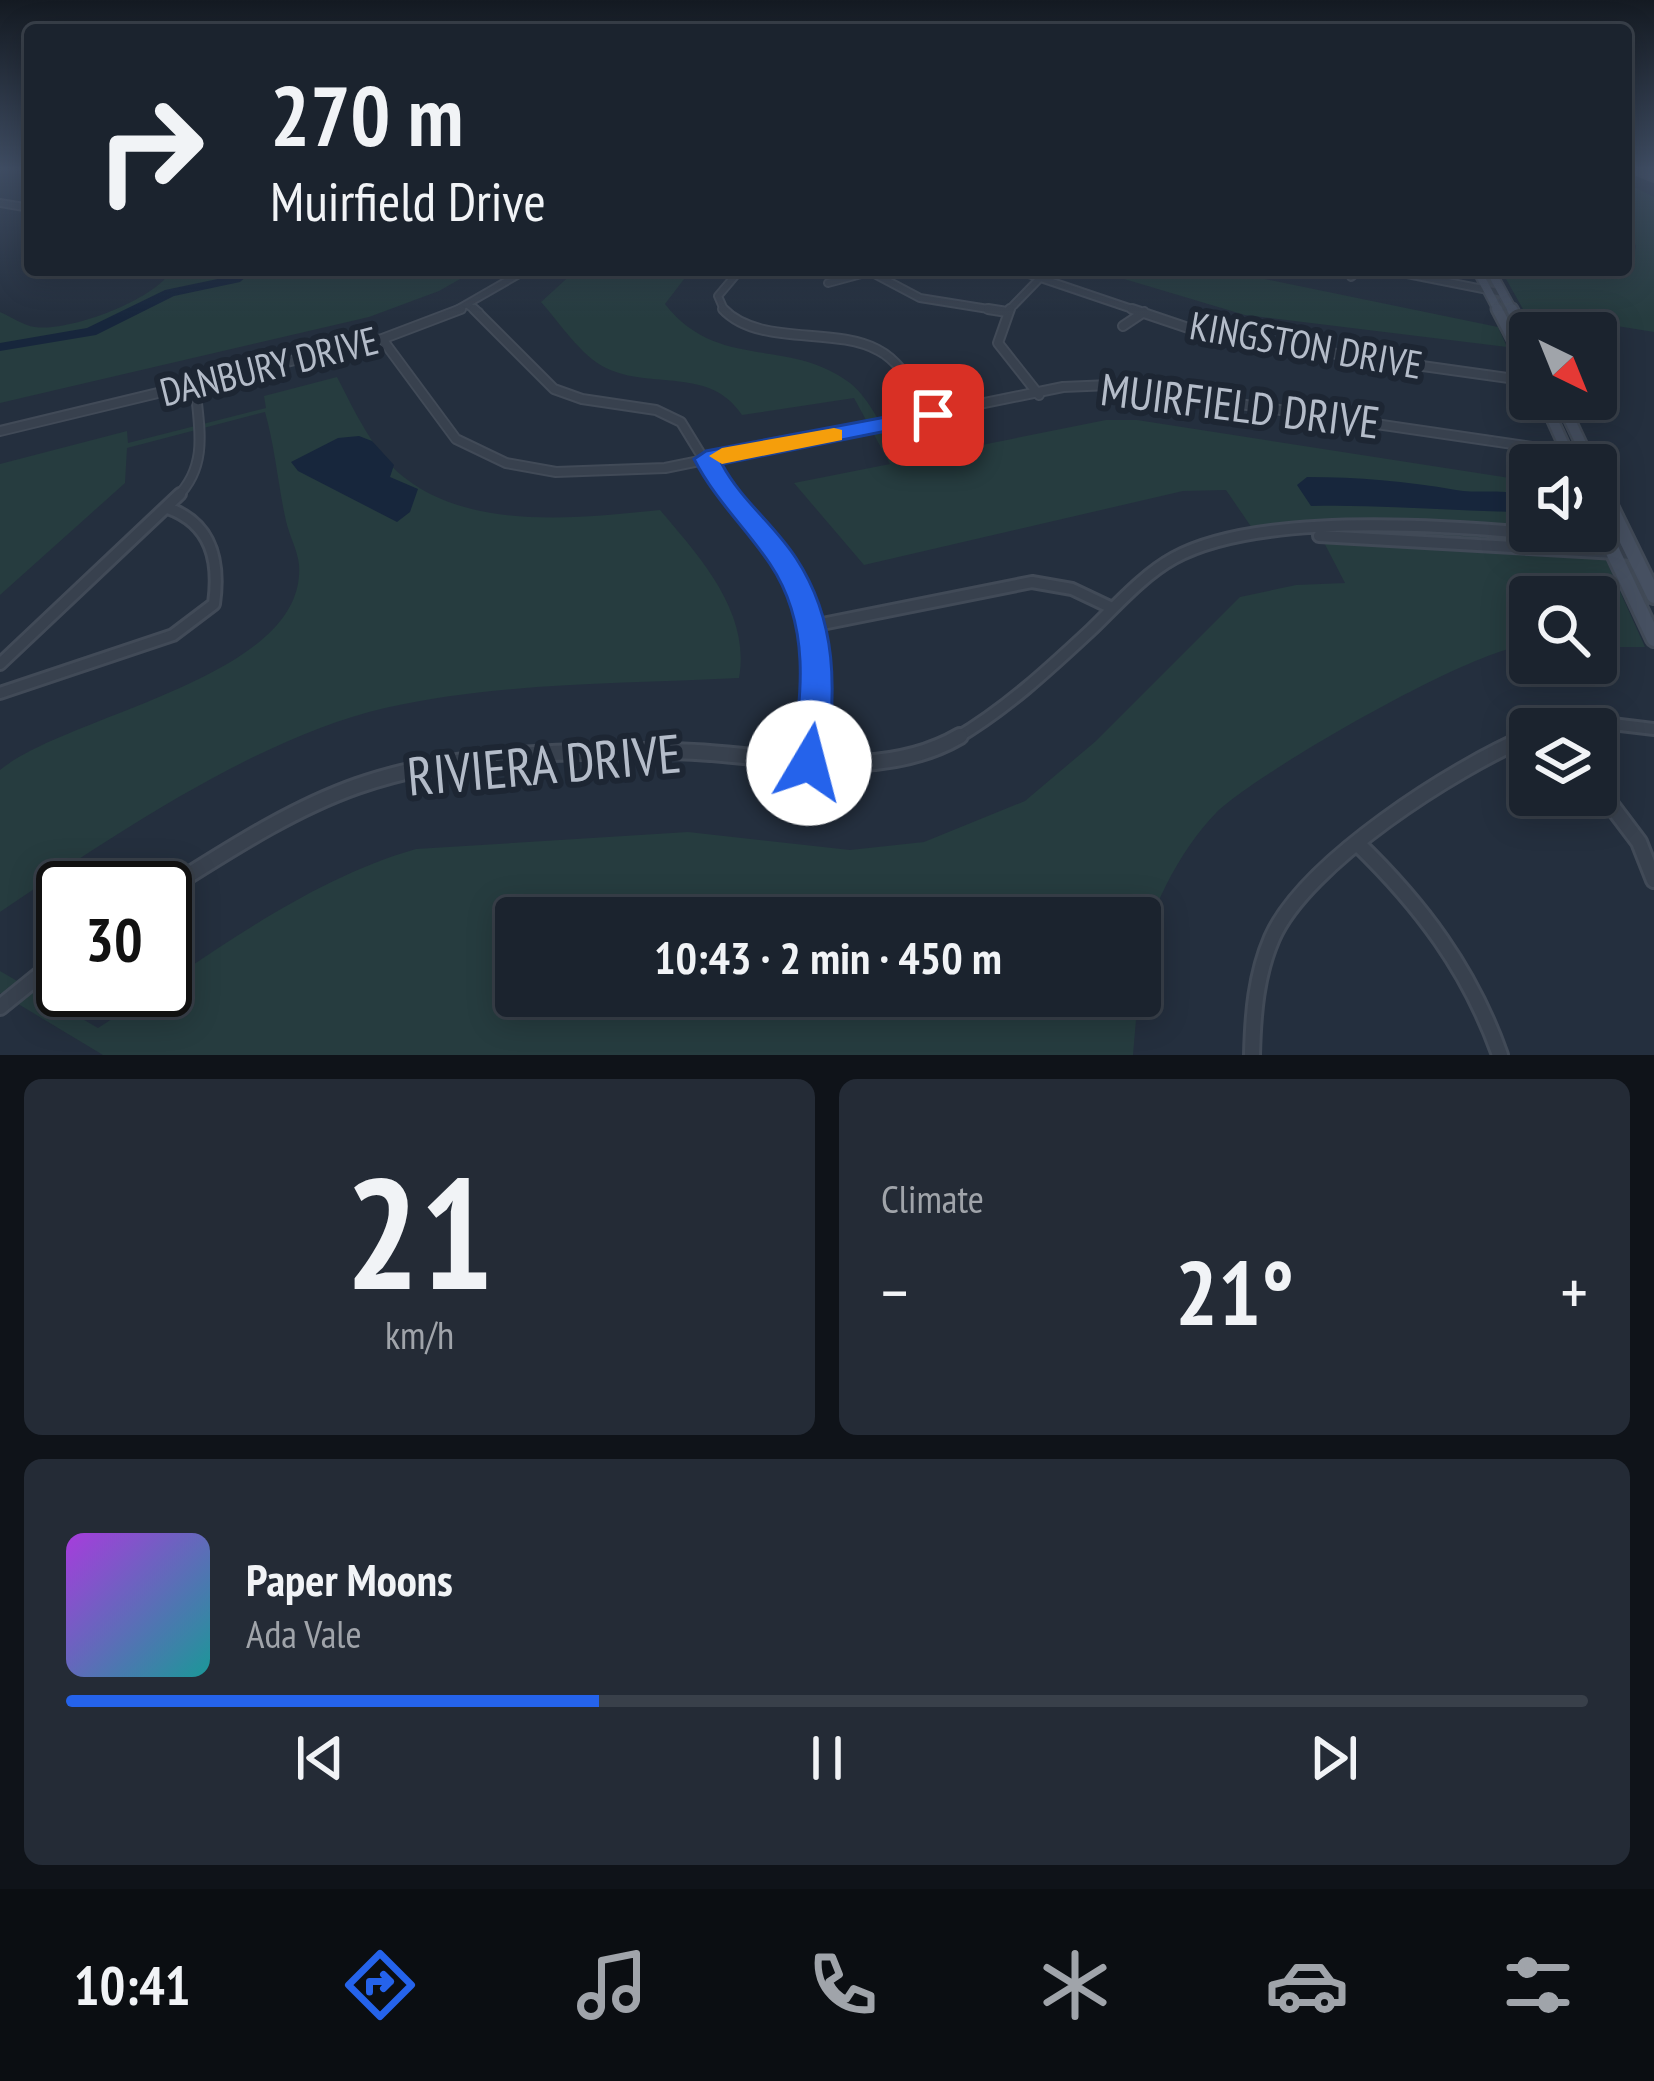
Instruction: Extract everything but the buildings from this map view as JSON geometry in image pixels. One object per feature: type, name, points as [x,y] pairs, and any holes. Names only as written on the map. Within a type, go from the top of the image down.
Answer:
[{"type":"main road","points":[[1480,276],[1509,334]]},
{"type":"main road","points":[[1493,276],[1513,312]]},
{"type":"main road","points":[[1617,519],[1654,596]]},
{"type":"main road","points":[[1613,552],[1654,639]]},
{"type":"street","name":"DANBURY DRIVE","points":[[0,431],[382,339],[469,306],[516,276]]},
{"type":"street","points":[[735,276],[718,296],[725,313],[743,322],[876,348],[896,363],[933,415]]},
{"type":"street","points":[[828,283],[851,276]]},
{"type":"street","points":[[878,276],[920,298],[1007,312]]},
{"type":"street","name":"KINGSTON DRIVE","points":[[1038,276],[1240,341],[1509,373]]},
{"type":"street","points":[[1416,276],[1503,293]]},
{"type":"street","points":[[1040,395],[998,344],[1007,312],[1041,277]]},
{"type":"street","points":[[469,306],[554,390],[578,399],[671,415],[698,437],[725,494],[784,562],[812,626],[819,690],[809,763]]},
{"type":"street","points":[[1124,326],[1144,312]]},
{"type":"street","name":"MUIRFIELD DRIVE","points":[[382,339],[447,430],[485,456],[527,469],[587,474],[706,459],[1063,387],[1151,388],[1516,444]]},
{"type":"street","points":[[0,664],[168,508],[200,465],[195,385]]},
{"type":"street","points":[[0,693],[173,635],[214,604],[218,589],[208,531],[202,520],[168,508]]},
{"type":"street","name":"RIVIERA DRIVE","points":[[192,875],[353,788],[437,764],[704,751],[809,763],[880,762],[915,756],[962,736],[1112,608],[1194,546],[1234,536],[1307,533],[1337,539],[1509,543]]},
{"type":"street","name":"RIVIERA DRIVE","points":[[1617,547],[1632,549]]},
{"type":"street","points":[[812,626],[1032,583],[1072,589],[1112,608]]},
{"type":"street","points":[[1617,725],[1654,729]]},
{"type":"street","points":[[1252,1055],[1256,992],[1274,933],[1298,891],[1357,843],[1509,744]]},
{"type":"street","points":[[1617,813],[1639,842],[1654,880]]},
{"type":"street","points":[[1357,843],[1399,881],[1442,933],[1472,979],[1500,1055]]},
{"type":"street","points":[[0,1007],[36,978]]},
{"type":"green space","points":[[1632,219],[1654,219],[1654,332],[1617,326],[1617,312],[1524,311],[1504,276],[1632,276],[1636,246]]},
{"type":"green space","points":[[167,276],[465,276],[369,317],[0,403],[0,312],[31,326],[68,324],[130,303]]},
{"type":"green space","points":[[569,276],[686,276],[665,304],[686,325],[730,346],[802,360],[850,383],[872,409],[902,461],[1106,420],[1137,420],[1509,478],[1509,552],[1602,552],[1613,576],[1509,576],[1509,650],[1368,714],[1239,794],[1190,845],[1161,897],[495,897],[495,1017],[1136,1017],[1133,1055],[103,1055],[40,1017],[79,1017],[98,1028],[115,1017],[192,1017],[192,966],[331,882],[416,849],[688,832],[850,850],[924,842],[1025,801],[1096,741],[1240,597],[1296,585],[1345,583],[1316,527],[1252,528],[1226,490],[1183,491],[864,565],[794,483],[890,464],[854,398],[742,415],[714,390],[623,374],[597,363],[541,302]]},
{"type":"green space","points":[[1114,276],[1250,276],[1498,327],[1507,347],[1245,315]]},
{"type":"green space","points":[[337,377],[384,457],[432,495],[462,506],[528,517],[660,510],[705,566],[730,608],[741,654],[739,678],[473,693],[336,722],[235,766],[76,861],[36,861],[36,888],[0,912],[0,770],[33,750],[226,665],[265,637],[291,604],[299,565],[265,412],[127,448],[125,483],[0,595],[0,464],[127,431],[128,443],[266,408],[264,396]]},
{"type":"green space","points":[[1617,585],[1645,647],[1617,647]]},
{"type":"green space","points":[[0,971],[36,992],[36,1015],[0,993]]},
{"type":"water","points":[[359,436],[372,441],[394,465],[390,477],[418,489],[410,512],[397,522],[298,471],[291,462],[338,438]]},
{"type":"water","points":[[1307,477],[1509,493],[1509,511],[1311,506],[1297,485]]},
{"type":"waterway","points":[[0,347],[91,332],[170,293],[240,276]]},
{"type":"slow traffic","points":[[722,456],[834,435]]},
{"type":"route","points":[[809,763],[819,690],[812,626],[784,562],[725,494],[706,459],[933,415]]}]
